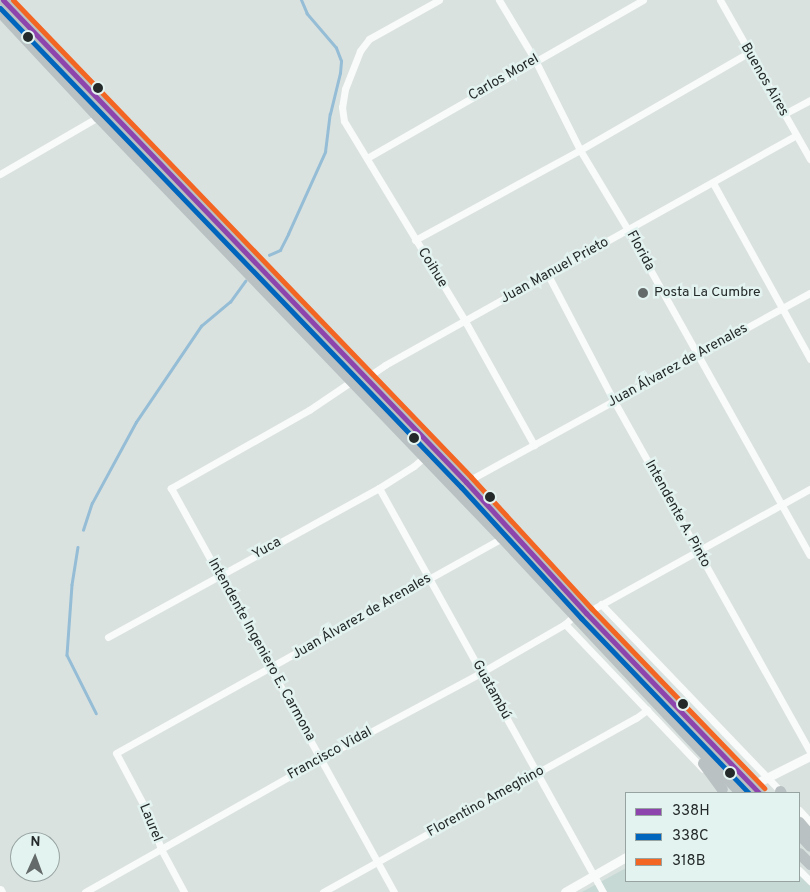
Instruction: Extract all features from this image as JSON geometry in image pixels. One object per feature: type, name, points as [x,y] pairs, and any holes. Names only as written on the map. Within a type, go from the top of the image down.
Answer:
[{"type":"main road","points":[[2,0],[466,482],[586,614],[755,790]]},
{"type":"main road","points":[[0,12],[98,117],[502,538],[570,620],[671,717],[738,792]]},
{"type":"main road","points":[[671,717],[674,729],[711,771],[724,791]]},
{"type":"main road","points":[[800,823],[810,835]]},
{"type":"main road","points":[[800,835],[810,846]]},
{"type":"main road","points":[[800,854],[810,864]]},
{"type":"street","name":"Coihue","points":[[438,0],[369,39],[360,51],[345,89],[342,108],[344,121],[465,321],[534,445]]},
{"type":"street","name":"Florida","points":[[499,0],[535,60],[580,150],[628,230],[810,556]]},
{"type":"street","name":"Carlos Morel","points":[[366,158],[643,0]]},
{"type":"street","name":"Buenos Aires","points":[[720,0],[748,53],[810,160]]},
{"type":"street","points":[[415,240],[580,150],[748,53]]},
{"type":"street","points":[[784,114],[810,100]]},
{"type":"street","points":[[0,174],[98,117]]},
{"type":"street","name":"Juan Manuel Prieto","points":[[366,378],[385,365],[796,136]]},
{"type":"street","points":[[713,183],[810,359]]},
{"type":"street","name":"Intendente A. Pinto","points":[[548,275],[614,401],[810,750]]},
{"type":"street","name":"Juan Álvarez de Arenales","points":[[466,482],[810,293]]},
{"type":"street","name":"Intendente Ingeniero E. Carmona","points":[[352,381],[309,410],[171,488],[394,892]]},
{"type":"street","name":"Yuca","points":[[108,637],[379,488],[414,466],[424,457]]},
{"type":"street","name":"Guatambú","points":[[379,488],[602,892]]},
{"type":"street","points":[[586,614],[810,489]]},
{"type":"street","name":"Juan Álvarez de Arenales","points":[[116,754],[502,538]]},
{"type":"street","points":[[601,604],[781,792]]},
{"type":"street","points":[[570,620],[647,710],[724,791]]},
{"type":"street","name":"Francisco Vidal","points":[[85,892],[320,759],[482,672],[570,620]]},
{"type":"street","name":"Florentino Ameghino","points":[[323,892],[378,863],[636,718],[647,710]]},
{"type":"street","name":"Laurel","points":[[116,754],[150,817],[160,849],[184,892]]},
{"type":"street","points":[[755,790],[768,778],[810,756]]},
{"type":"street","points":[[800,811],[810,822]]},
{"type":"street","points":[[564,892],[625,858]]},
{"type":"street","points":[[800,871],[810,882]]},
{"type":"shaded area","points":[[625,869],[625,882],[800,882],[800,874],[810,885],[810,892],[582,892]]},
{"type":"waterway","points":[[269,255],[280,250],[325,152],[330,114],[340,73],[341,61],[336,48],[307,14],[301,0]]},
{"type":"waterway","points":[[83,530],[92,503],[136,422],[201,326],[230,302],[245,281]]},
{"type":"waterway","points":[[78,547],[72,585],[67,655],[96,713]]},
{"type":"transit line","name":"338H","points":[[3,0],[466,482],[586,613],[758,792]]},
{"type":"transit line","name":"318B","points":[[13,0],[471,477],[591,608],[764,788]]},
{"type":"transit line","name":"338C","points":[[0,8],[461,487],[581,618],[748,792]]},
{"type":"place","name":"Posta La Cumbre","points":[[643,293]]}]
